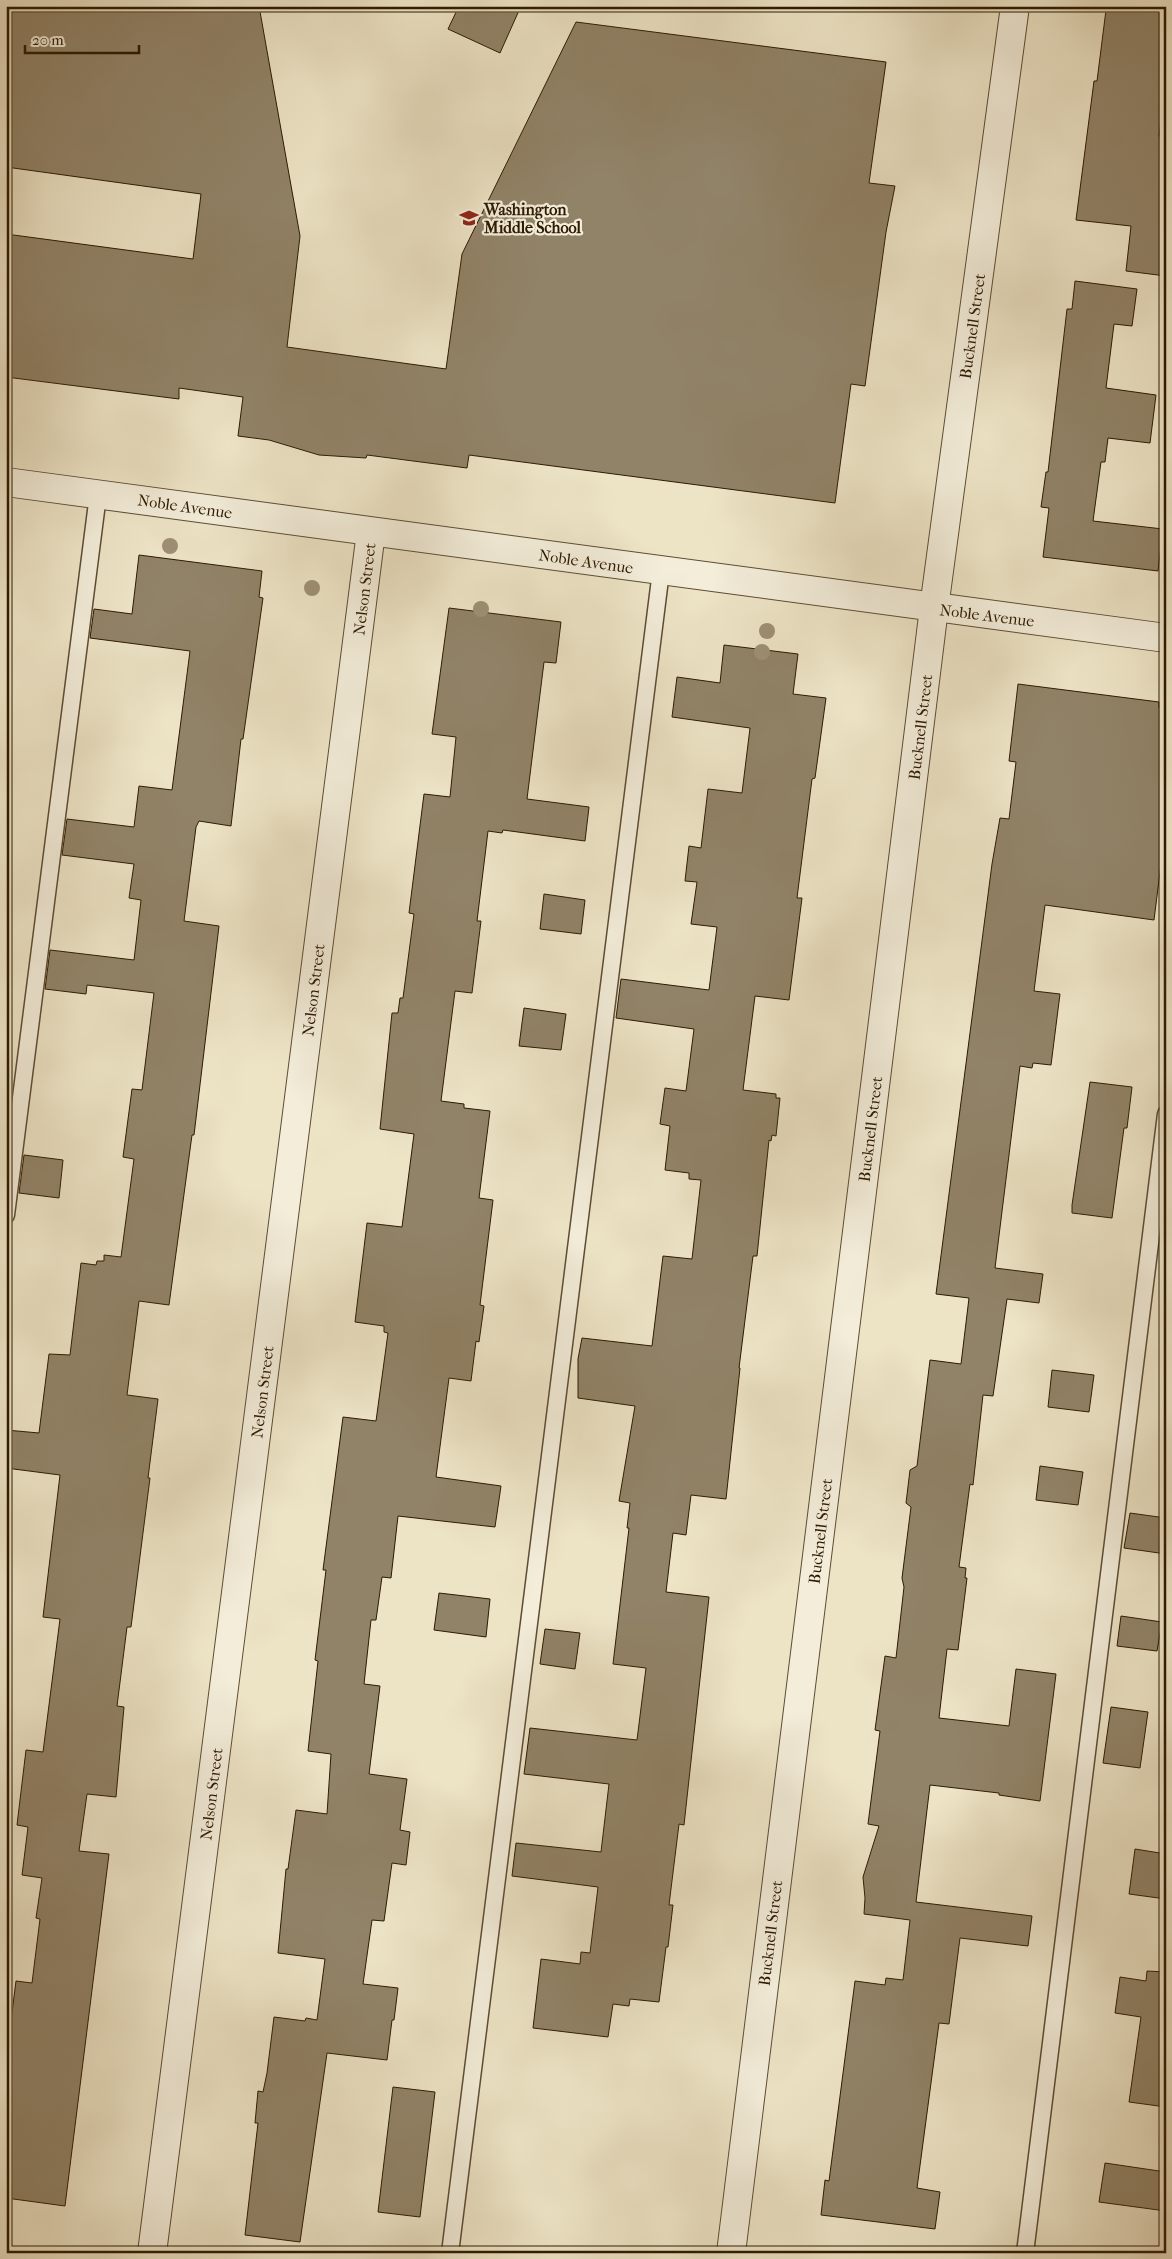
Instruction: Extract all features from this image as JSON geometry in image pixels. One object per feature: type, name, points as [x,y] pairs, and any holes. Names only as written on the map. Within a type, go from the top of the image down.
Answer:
[{"type":"street","name":"Bucknell Street","points":[[731,2253],[934,608],[1015,6]]},
{"type":"street","name":"Noble Avenue","points":[[6,482],[1166,638]]},
{"type":"street","name":"Nelson Street","points":[[152,2253],[371,532]]},
{"type":"lane","points":[[6,1215],[98,494]]},
{"type":"lane","points":[[450,2253],[661,571]]},
{"type":"lane","points":[[1025,2253],[1166,1114]]},
{"type":"building","name":"Washington Middle School","points":[[6,6],[259,6],[300,236],[287,347],[446,369],[462,254],[576,22],[886,62],[869,183],[895,186],[886,232],[865,386],[851,384],[835,503],[469,455],[467,468],[367,455],[366,458],[319,455],[269,440],[238,436],[243,397],[179,388],[179,399],[6,377],[6,234],[193,259],[201,194],[6,167]]},
{"type":"building","points":[[459,6],[521,6],[500,53],[448,29]]},
{"type":"building","points":[[1110,6],[1166,6],[1166,80],[1159,136],[1166,137],[1162,184],[1166,184],[1166,276],[1126,271],[1131,226],[1076,220],[1094,81],[1097,81],[1106,10],[1110,11]]},
{"type":"building","points":[[1075,281],[1137,289],[1132,326],[1114,324],[1106,388],[1156,395],[1150,443],[1108,438],[1105,462],[1101,462],[1093,521],[1163,529],[1158,571],[1043,557],[1049,508],[1041,507],[1046,472],[1048,472],[1067,309],[1072,309]]},
{"type":"building","points":[[139,555],[262,571],[259,597],[263,598],[243,739],[241,739],[231,826],[199,821],[196,827],[184,921],[219,926],[194,1135],[192,1135],[169,1305],[139,1301],[127,1395],[158,1399],[131,1627],[127,1627],[117,1706],[124,1707],[116,1797],[87,1794],[79,1851],[109,1854],[65,2206],[6,2198],[6,2027],[10,2028],[16,1981],[32,1983],[40,1919],[36,1918],[42,1878],[22,1875],[28,1827],[17,1825],[26,1750],[43,1752],[60,1619],[43,1617],[60,1475],[6,1468],[6,1430],[39,1433],[49,1354],[70,1355],[81,1263],[96,1265],[97,1261],[104,1261],[104,1255],[121,1257],[134,1159],[123,1157],[132,1089],[142,1090],[154,993],[87,985],[86,994],[45,989],[50,950],[134,960],[141,900],[129,898],[134,864],[62,855],[67,819],[134,827],[139,786],[172,790],[190,651],[90,638],[94,609],[132,614]]},
{"type":"building","points":[[449,608],[561,622],[556,663],[544,662],[527,799],[589,807],[585,841],[503,830],[502,833],[488,831],[477,921],[481,921],[472,993],[455,991],[441,1101],[464,1104],[464,1108],[490,1111],[479,1198],[493,1200],[480,1305],[484,1306],[479,1342],[476,1341],[471,1381],[449,1378],[436,1477],[501,1486],[495,1527],[398,1516],[391,1578],[382,1577],[376,1620],[371,1620],[364,1684],[380,1686],[369,1774],[407,1779],[400,1830],[410,1832],[406,1865],[392,1863],[384,1921],[372,1920],[363,1984],[398,1988],[394,2020],[392,2020],[387,2060],[327,2053],[300,2242],[245,2235],[258,2123],[255,2123],[258,2091],[263,2092],[267,2073],[274,2017],[305,2021],[306,2018],[317,2020],[325,1959],[278,1953],[286,1869],[288,1869],[296,1810],[327,1814],[331,1754],[308,1751],[318,1661],[315,1660],[326,1570],[323,1570],[343,1417],[376,1421],[388,1333],[384,1332],[384,1326],[355,1322],[367,1223],[402,1227],[414,1134],[380,1129],[392,1013],[398,1013],[400,998],[403,998],[414,914],[409,913],[424,794],[450,797],[456,737],[432,734]]},
{"type":"building","points":[[724,645],[798,654],[793,694],[826,698],[815,778],[812,779],[797,898],[802,898],[789,1000],[755,996],[743,1090],[776,1094],[776,1098],[780,1098],[776,1136],[772,1135],[771,1141],[769,1140],[757,1256],[753,1256],[739,1368],[726,1499],[691,1495],[686,1535],[673,1533],[666,1592],[709,1597],[684,1825],[679,1824],[669,1905],[673,1905],[668,1947],[666,1947],[659,2002],[630,1999],[629,2006],[613,2004],[608,2037],[533,2028],[541,1959],[580,1964],[581,1952],[590,1953],[598,1887],[512,1876],[516,1843],[601,1852],[609,1784],[524,1774],[530,1728],[637,1740],[646,1668],[613,1664],[629,1528],[627,1528],[630,1503],[619,1501],[635,1406],[578,1398],[578,1359],[582,1338],[652,1346],[663,1256],[692,1259],[701,1180],[689,1179],[689,1173],[665,1170],[670,1126],[660,1124],[665,1088],[686,1091],[694,1029],[616,1018],[621,979],[709,990],[717,927],[691,924],[697,882],[685,881],[689,846],[701,848],[708,789],[742,793],[750,728],[672,717],[677,677],[720,683]]},
{"type":"building","points":[[1018,684],[1159,702],[1159,707],[1166,708],[1166,824],[1154,920],[1045,905],[1034,991],[1060,994],[1051,1065],[1033,1063],[1032,1068],[1020,1066],[995,1268],[1043,1274],[1039,1303],[1007,1299],[993,1396],[983,1395],[973,1485],[970,1484],[959,1567],[966,1568],[965,1578],[967,1578],[958,1650],[947,1649],[939,1718],[1009,1726],[1016,1669],[1056,1674],[1040,1801],[999,1795],[999,1793],[930,1785],[916,1902],[1032,1916],[1028,1946],[960,1938],[949,2024],[939,2023],[917,2188],[940,2192],[935,2229],[821,2215],[825,2180],[829,2181],[855,1981],[885,1985],[886,1978],[903,1980],[910,1920],[864,1914],[863,1877],[879,1826],[868,1824],[880,1731],[875,1730],[885,1656],[896,1658],[904,1587],[902,1578],[911,1507],[906,1503],[910,1470],[917,1466],[930,1360],[961,1364],[969,1298],[936,1294],[992,864],[1000,818],[1009,819],[1016,762],[1009,761]]},
{"type":"building","points":[[544,894],[585,900],[581,934],[540,929]]},
{"type":"building","points":[[524,1008],[566,1014],[561,1050],[519,1046]]},
{"type":"building","points":[[1090,1082],[1132,1087],[1127,1128],[1124,1128],[1112,1218],[1072,1213]]},
{"type":"building","points":[[24,1155],[63,1160],[59,1198],[19,1193]]},
{"type":"building","points":[[1052,1370],[1094,1375],[1089,1412],[1048,1407]]},
{"type":"building","points":[[1040,1466],[1083,1472],[1078,1505],[1036,1500]]},
{"type":"building","points":[[1130,1513],[1166,1518],[1166,1554],[1124,1548]]},
{"type":"building","points":[[439,1593],[490,1599],[486,1637],[434,1630]]},
{"type":"building","points":[[1121,1616],[1162,1622],[1157,1651],[1117,1646]]},
{"type":"building","points":[[545,1629],[580,1633],[575,1669],[540,1664]]},
{"type":"building","points":[[1111,1707],[1148,1712],[1140,1768],[1103,1763]]},
{"type":"building","points":[[1135,1849],[1166,1854],[1166,1899],[1129,1894]]},
{"type":"building","points":[[1147,1971],[1166,1972],[1166,2107],[1129,2102],[1141,2017],[1115,2013],[1120,1977],[1146,1981]]},
{"type":"building","points":[[393,2087],[435,2092],[420,2217],[378,2212]]},
{"type":"building","points":[[1105,2163],[1166,2172],[1166,2211],[1099,2202]]},
{"type":"place","name":"Washington Middle School","points":[[469,218]]}]
